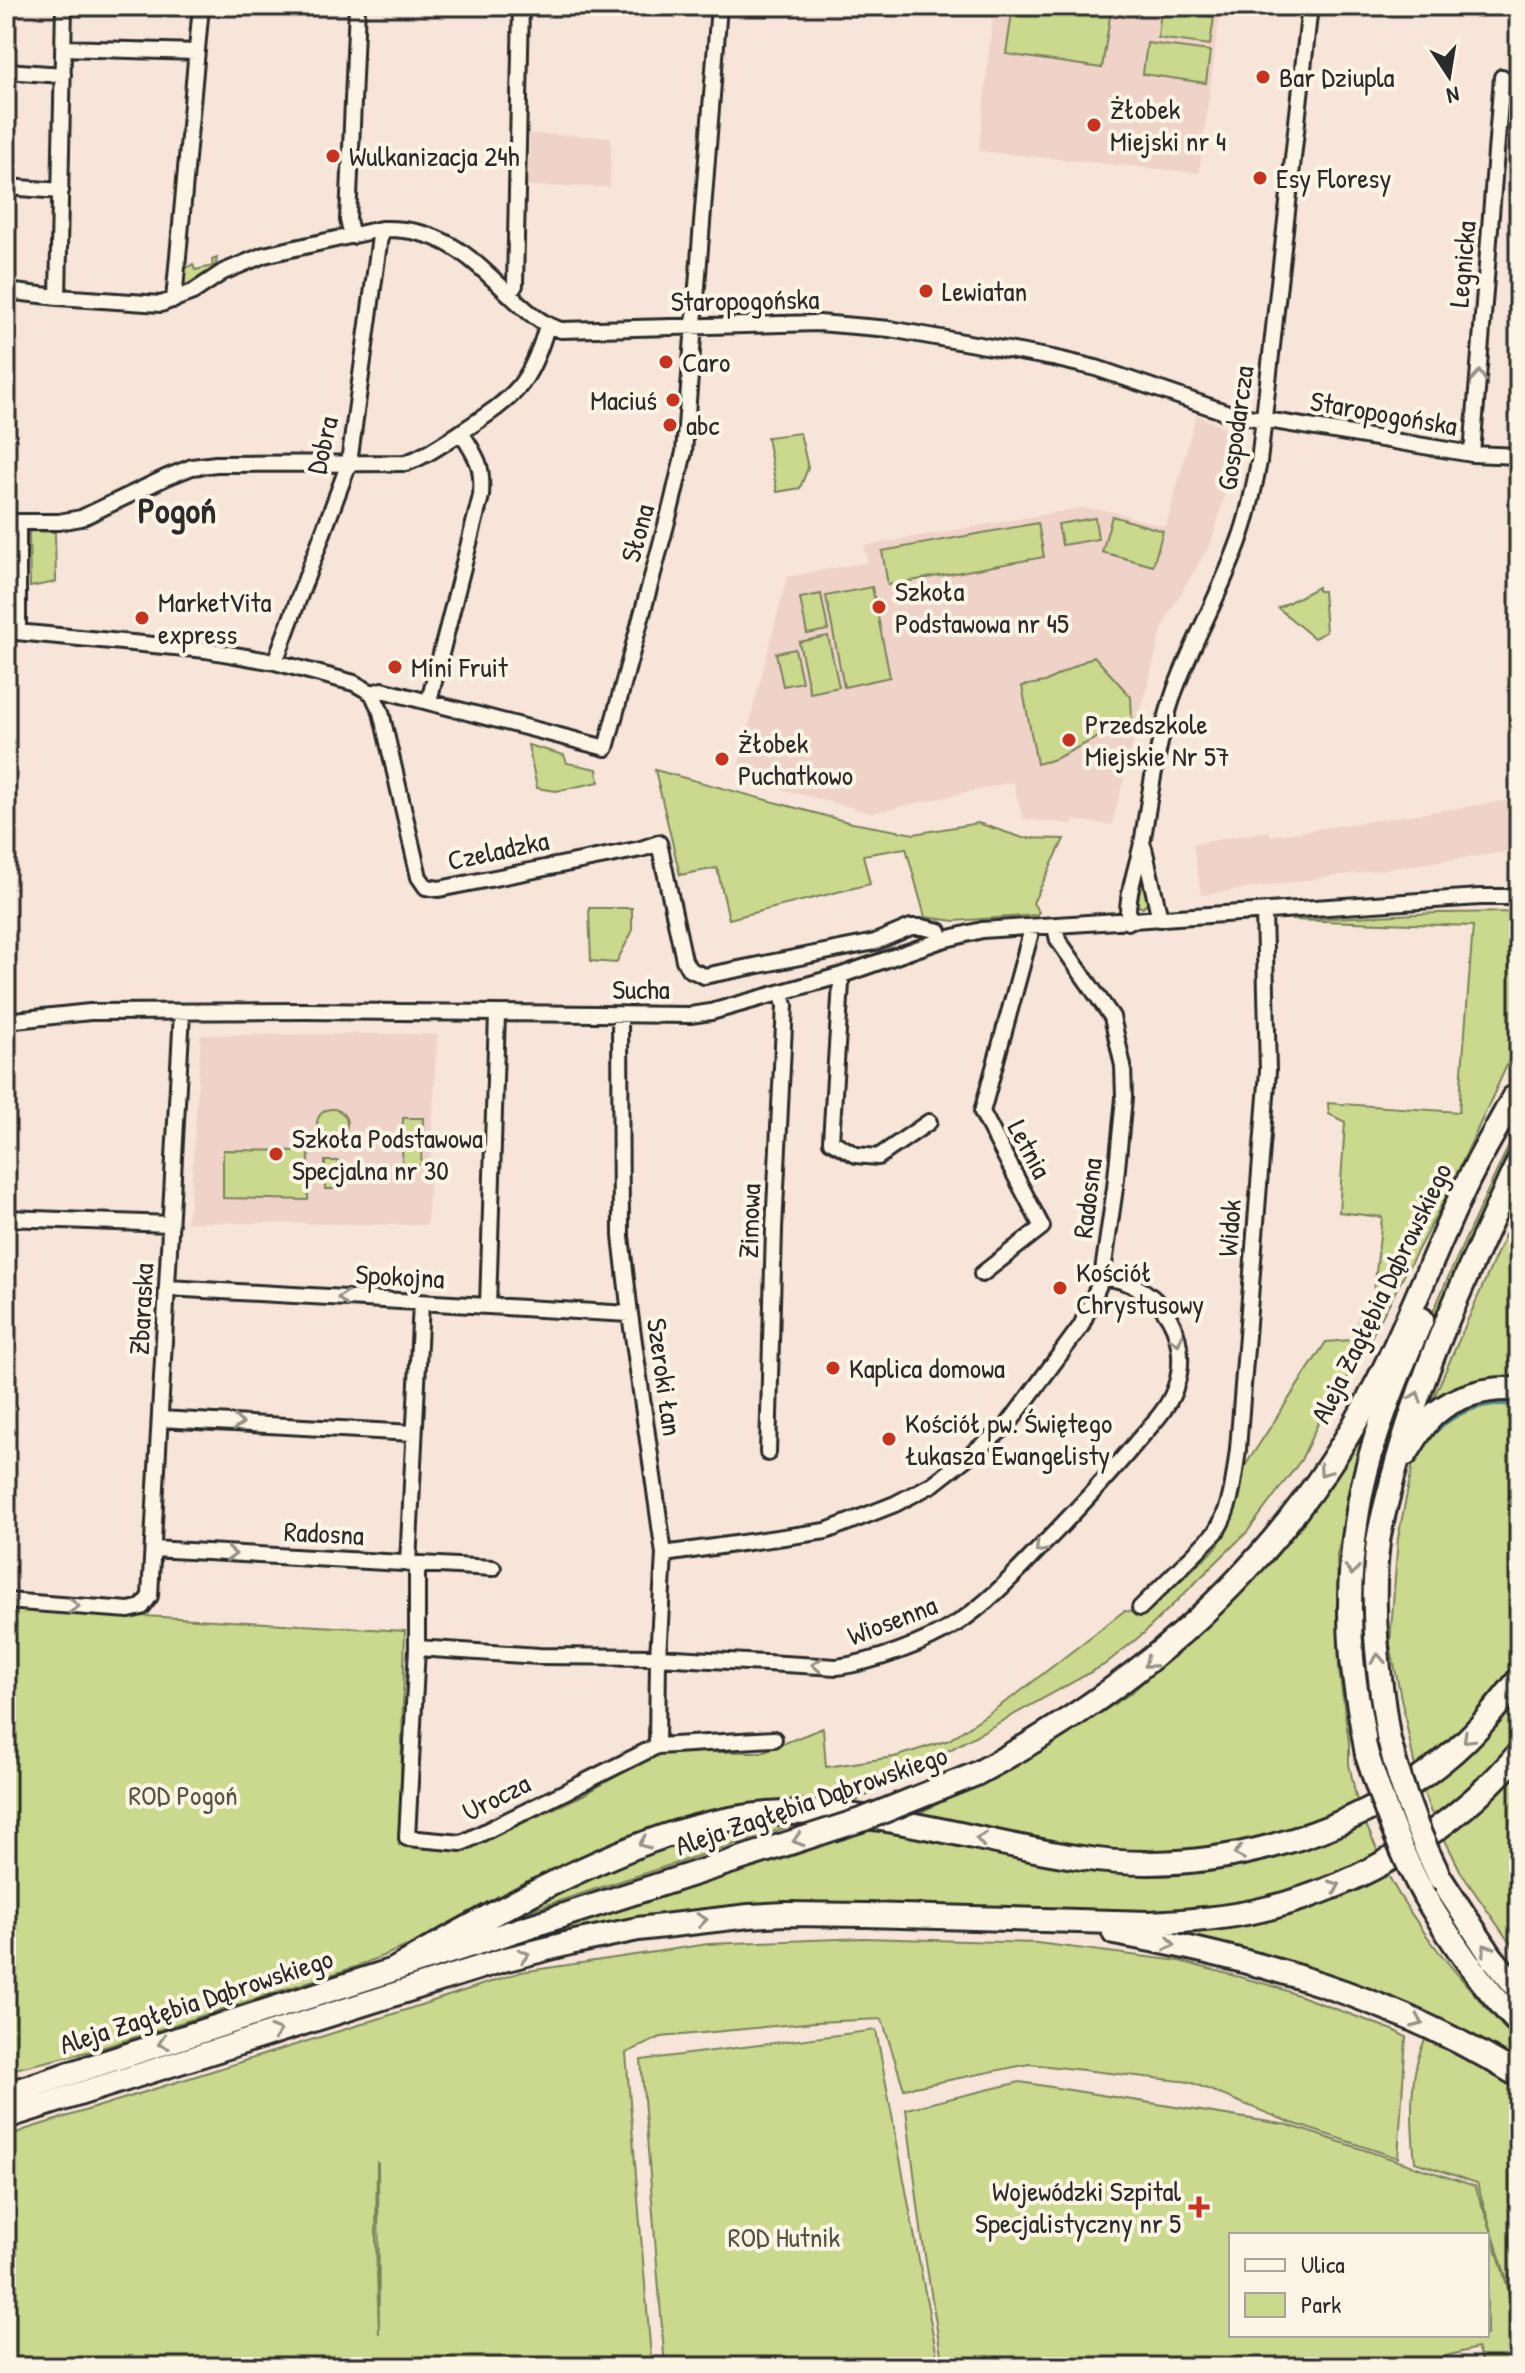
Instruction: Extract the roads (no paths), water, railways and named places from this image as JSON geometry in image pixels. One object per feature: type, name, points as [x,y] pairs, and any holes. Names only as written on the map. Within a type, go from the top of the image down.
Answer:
[{"type":"main road","name":"Aleja Zagłębia Dąbrowskiego","points":[[6,2094],[864,1819],[976,1774],[1072,1719],[1133,1675],[1200,1618],[1281,1530],[1324,1472],[1381,1376],[1467,1183],[1516,1092]]},
{"type":"main road","points":[[1516,1092],[1481,1187],[1420,1323],[1368,1465],[1358,1510],[1351,1568],[1350,1625],[1352,1660],[1367,1755],[1402,1853],[1456,1948],[1481,1982],[1519,2024]]},
{"type":"main road","points":[[1519,1160],[1405,1428],[1382,1518],[1376,1570],[1378,1666],[1388,1736],[1409,1812],[1440,1878],[1491,1956],[1519,1990]]},
{"type":"main road","points":[[1394,1472],[1435,1413],[1477,1393],[1495,1389],[1519,1390]]},
{"type":"main road","points":[[397,1968],[467,1926],[638,1845],[702,1825],[754,1816],[798,1812],[871,1816],[1083,1859],[1124,1862],[1207,1858],[1284,1843],[1346,1820],[1424,1775],[1446,1759],[1483,1723],[1519,1679]]},
{"type":"main road","name":"Aleja Zagłębia Dąbrowskiego","points":[[6,2117],[503,1960],[638,1929],[719,1918],[785,1914],[1149,1923],[1207,1919],[1267,1909],[1323,1892],[1374,1867],[1448,1822],[1467,1807],[1519,1753]]},
{"type":"main road","points":[[1038,1919],[1163,1942],[1322,1984],[1419,2022],[1519,2076]]},
{"type":"main road","points":[[6,2085],[69,2073]]},
{"type":"main road","points":[[6,2128],[73,2096]]},
{"type":"street","points":[[58,297],[64,6]]},
{"type":"street","points":[[174,300],[201,6]]},
{"type":"street","points":[[352,236],[348,220],[357,6]]},
{"type":"street","points":[[509,294],[515,285],[521,6]]},
{"type":"street","name":"Słona","points":[[429,701],[606,748],[681,465],[719,6]]},
{"type":"street","name":"Gospodarcza","points":[[1128,922],[1127,908],[1166,716],[1197,635],[1242,534],[1257,472],[1310,6]]},
{"type":"street","points":[[63,48],[197,52]]},
{"type":"street","points":[[6,71],[63,75]]},
{"type":"street","name":"Legnicka","points":[[1472,454],[1502,77]]},
{"type":"street","points":[[6,187],[61,191]]},
{"type":"street","points":[[6,291],[156,304],[193,292],[223,272],[252,259],[381,229],[400,228],[442,240],[463,253],[547,326],[538,360],[522,385],[497,409],[461,432],[426,456],[406,463],[216,464],[192,467],[81,518],[12,523],[12,632],[206,650],[275,662],[354,683],[372,693],[382,690],[429,701],[481,496],[479,459],[461,432]]},
{"type":"street","name":"Dobra","points":[[275,662],[349,463],[381,229]]},
{"type":"street","name":"Staropogońska","points":[[547,326],[561,330],[819,323],[922,334],[1096,368],[1231,414],[1472,454],[1519,456]]},
{"type":"street","name":"Czeladzka","points":[[372,693],[381,712],[419,877],[426,887],[439,889],[659,843],[684,960],[696,974],[714,976],[875,942],[911,927],[939,931],[942,940]]},
{"type":"street","name":"Gospodarcza","points":[[1143,840],[1160,919]]},
{"type":"street","name":"Sucha","points":[[6,1021],[90,1012],[690,1015],[781,993],[942,940],[982,930],[1519,897]]},
{"type":"street","name":"Widok","points":[[1140,1608],[1216,1532],[1232,1498],[1268,1071],[1264,912]]},
{"type":"street","name":"Radosna","points":[[664,1554],[826,1531],[895,1504],[933,1484],[1007,1426],[1081,1326],[1102,1278],[1124,1098],[1123,1066],[1112,1017],[1058,940],[1055,927]]},
{"type":"street","name":"Letnia","points":[[982,1274],[1042,1227],[982,1112],[1030,928]]},
{"type":"street","points":[[839,976],[831,1141],[856,1155],[878,1157],[929,1122]]},
{"type":"street","name":"Zimowa","points":[[768,1453],[774,1229],[785,1005],[781,993]]},
{"type":"street","name":"Zbaraska","points":[[6,1601],[129,1610],[142,1607],[150,1596],[182,1012]]},
{"type":"street","points":[[488,1306],[497,1014]]},
{"type":"street","name":"Szeroki Łan","points":[[620,1015],[621,1236],[664,1554],[657,1746]]},
{"type":"street","points":[[6,1218],[171,1224]]},
{"type":"street","name":"Wiosenna","points":[[417,1648],[539,1656],[658,1657],[837,1667],[856,1664],[937,1634],[997,1592],[1100,1487],[1166,1408],[1176,1388],[1181,1354],[1171,1319],[1157,1300],[1142,1291],[1116,1278],[1102,1278]]},
{"type":"street","name":"Spokojna","points":[[168,1288],[630,1314]]},
{"type":"street","name":"Urocza","points":[[421,1303],[413,1433],[412,1564],[417,1648],[407,1838],[462,1843],[657,1746],[774,1739]]},
{"type":"street","points":[[160,1419],[413,1433]]},
{"type":"street","name":"Radosna","points":[[153,1549],[493,1568]]},
{"type":"waterway","points":[[1417,1459],[1432,1435],[1453,1418],[1474,1408],[1496,1404],[1519,1406]]},
{"type":"place","name":"Bar Dziupla","points":[[1263,77]]},
{"type":"place","name":"Żłobek Miejski nr 4","points":[[1094,125]]},
{"type":"place","name":"Wulkanizacja 24h","points":[[333,156]]},
{"type":"place","name":"Esy Floresy","points":[[1260,178]]},
{"type":"place","name":"Lewiatan","points":[[926,291]]},
{"type":"place","name":"Caro","points":[[666,362]]},
{"type":"place","name":"Maciuś","points":[[673,400]]},
{"type":"place","name":"abc","points":[[670,425]]},
{"type":"place","name":"Szkoła Podstawowa nr 45","points":[[879,607]]},
{"type":"place","name":"MarketVita express","points":[[142,618]]},
{"type":"place","name":"Mini Fruit","points":[[395,667]]},
{"type":"place","name":"Przedszkole Miejskie Nr 57","points":[[1069,740]]},
{"type":"place","name":"Żłobek Puchatkowo","points":[[722,759]]},
{"type":"place","name":"Szkoła Podstawowa Specjalna nr 30","points":[[276,1154]]},
{"type":"place","name":"Kościół Chrystusowy","points":[[1060,1288]]},
{"type":"place","name":"Kaplica domowa","points":[[833,1368]]},
{"type":"place","name":"Kościół pw. Świętego Łukasza Ewangelisty","points":[[889,1439]]},
{"type":"place","name":"Wojewódzki Szpital Specjalistyczny nr 5","points":[[1199,2207]]},
{"type":"district","name":"Pogoń","points":[[177,510]]},
{"type":"park label","name":"ROD Pogoń","points":[[183,1795]]},
{"type":"park label","name":"ROD Hutnik","points":[[784,2237]]}]
